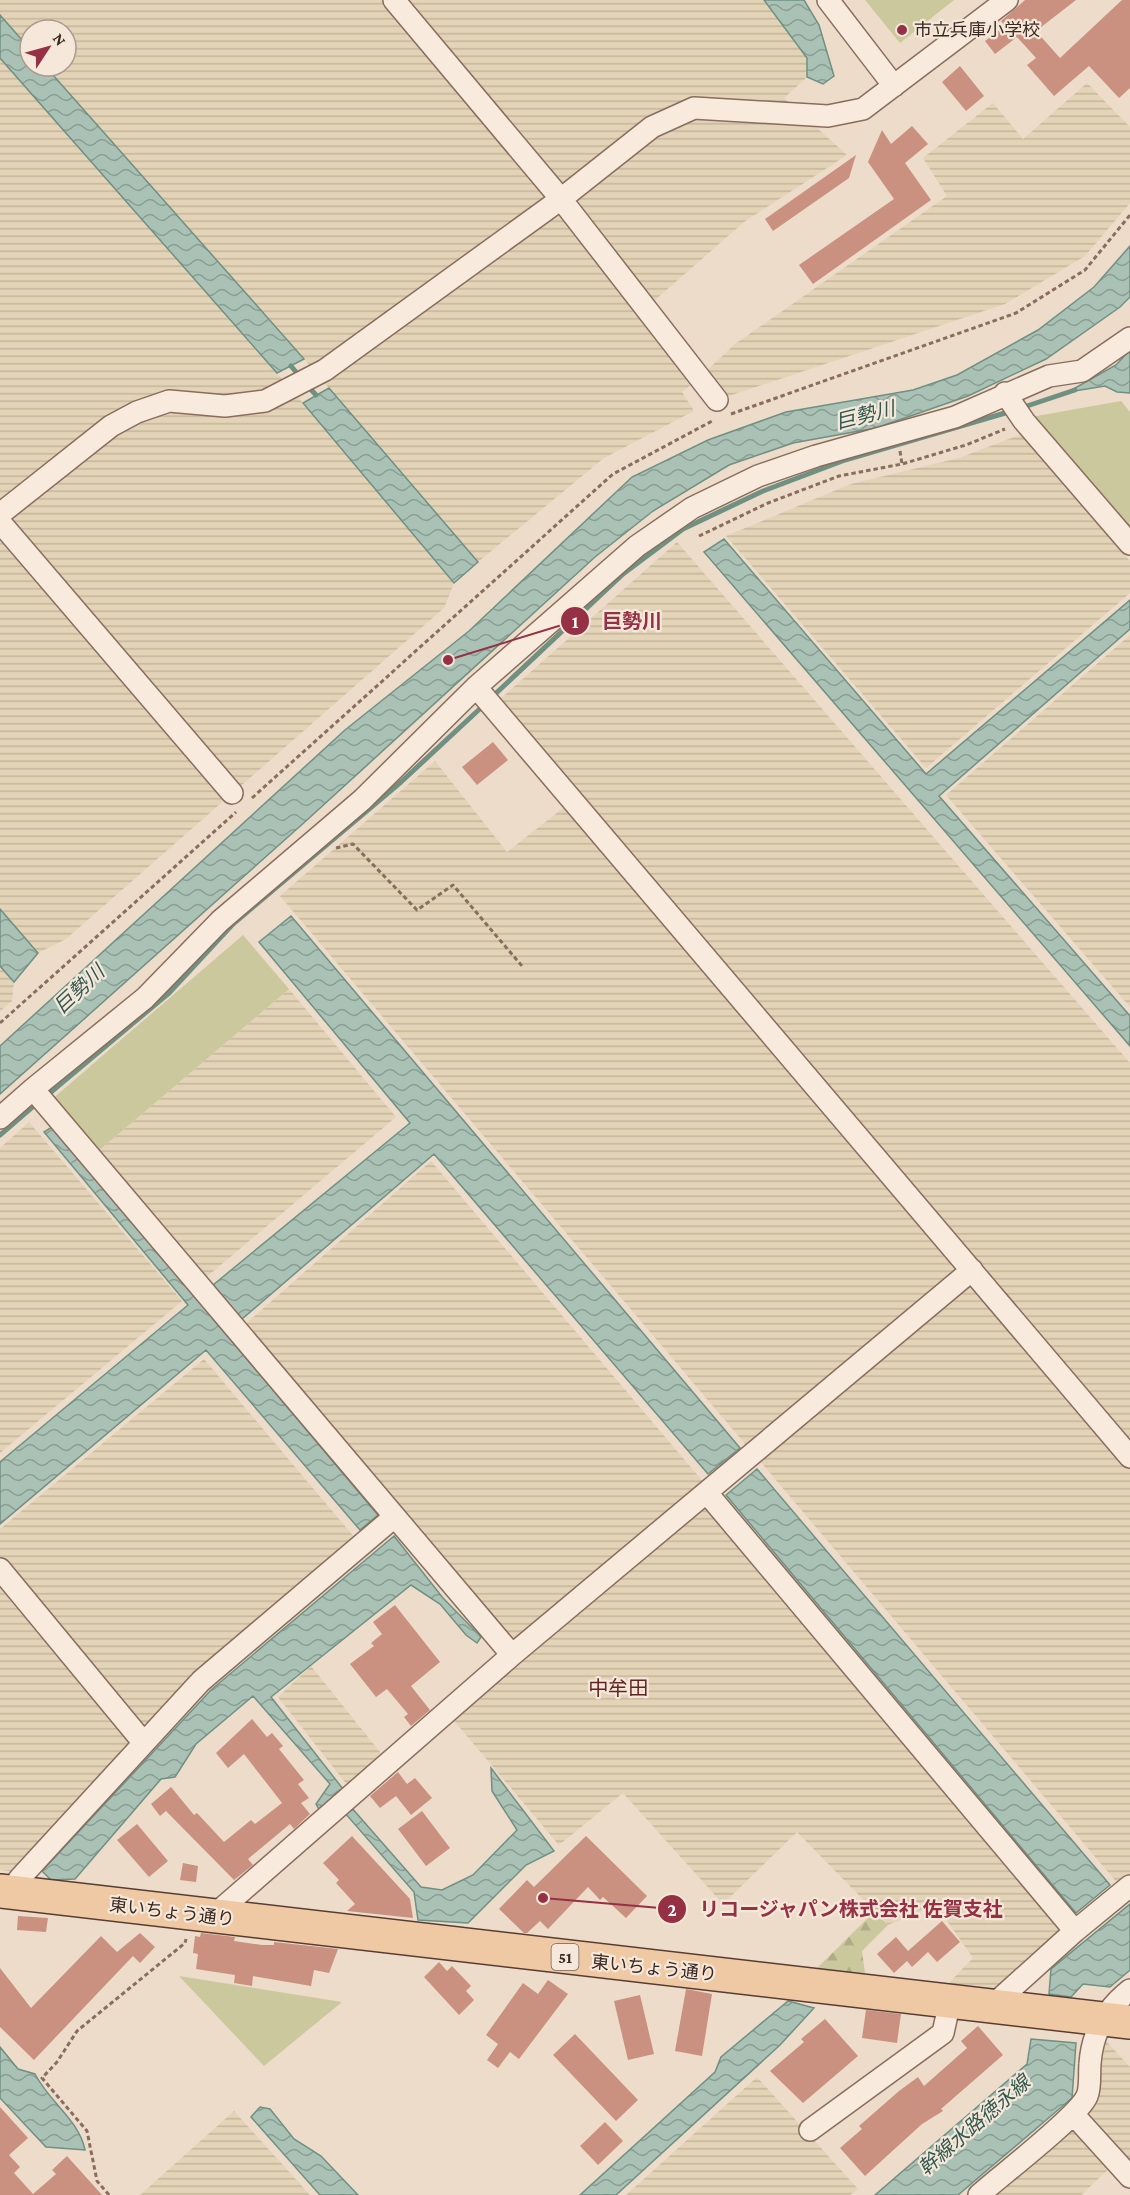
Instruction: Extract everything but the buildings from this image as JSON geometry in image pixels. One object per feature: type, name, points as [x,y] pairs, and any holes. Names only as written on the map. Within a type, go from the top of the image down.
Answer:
[{"type":"main road","name":"東いちょう通り","points":[[5,1891],[1116,2020]]},
{"type":"street","points":[[394,0],[561,199],[717,400]]},
{"type":"street","points":[[828,0],[894,86]]},
{"type":"street","points":[[0,514],[111,426],[137,412],[169,401],[225,406],[265,400],[325,370],[561,199],[652,127],[694,108],[828,116],[863,109],[1007,0]]},
{"type":"street","points":[[0,1118],[39,1096],[145,998],[220,921],[362,800],[476,687],[637,546],[692,508],[758,476],[816,456],[955,417],[1005,393],[1049,376],[1082,371],[1130,338]]},
{"type":"street","points":[[1005,393],[1024,421],[1130,544]]},
{"type":"street","points":[[0,522],[240,800]]},
{"type":"street","points":[[476,687],[1130,1457]]},
{"type":"street","points":[[39,1096],[393,1518],[512,1655]]},
{"type":"street","points":[[201,1915],[972,1270]]},
{"type":"street","points":[[707,1493],[1075,1931]]},
{"type":"street","points":[[5,1891],[20,1878],[201,1681],[393,1518]]},
{"type":"street","points":[[0,1569],[143,1742]]},
{"type":"street","points":[[992,2006],[1075,1931],[1130,1886]]},
{"type":"street","points":[[979,2195],[1073,2114],[1087,2095],[1091,2050],[1116,2020],[1114,2003],[1130,1990]]},
{"type":"street","points":[[810,2130],[943,2033],[950,2001]]},
{"type":"street","points":[[1073,2114],[1130,2177]]},
{"type":"path","points":[[0,1023],[240,800],[613,474],[711,421],[1016,313],[1085,270],[1130,215]]},
{"type":"path","points":[[699,536],[768,503],[839,476],[903,464],[945,452],[1024,421]]},
{"type":"path","points":[[334,849],[353,844],[417,910],[453,885],[522,966]]},
{"type":"path","points":[[109,2195],[97,2181],[87,2131],[42,2078],[57,2062],[77,2031],[185,1943],[201,1915]]},
{"type":"shaded area","points":[[0,0],[764,0],[807,58],[807,77],[784,98],[847,155],[744,222],[646,308],[699,378],[735,344],[947,196],[923,158],[993,103],[1023,139],[1087,83],[1130,127],[1130,203],[1085,256],[1005,304],[717,400],[699,379],[682,392],[694,411],[604,458],[478,562],[304,359],[56,78],[78,78],[78,18],[18,18],[18,35],[0,15]]},
{"type":"shaded area","points":[[0,58],[303,403],[454,583],[444,608],[66,939],[38,953],[0,909]]},
{"type":"shaded area","points":[[1022,434],[1130,561],[1130,593],[926,768],[726,536],[851,484],[959,458]]},
{"type":"shaded area","points":[[677,542],[1130,1063],[1130,1441],[500,699]]},
{"type":"shaded area","points":[[1130,635],[1130,1007],[946,795]]},
{"type":"shaded area","points":[[435,761],[507,852],[567,805],[960,1267],[746,1445],[280,896]]},
{"type":"shaded area","points":[[0,966],[14,982],[12,1001],[0,1011]]},
{"type":"shaded area","points":[[289,989],[396,1117],[203,1280],[96,1153]]},
{"type":"shaded area","points":[[29,1122],[182,1301],[0,1453],[0,1148]]},
{"type":"shaded area","points":[[431,1161],[705,1484],[512,1647],[242,1327]]},
{"type":"shaded area","points":[[972,1279],[1130,1467],[1130,1876],[1119,1885],[759,1460]]},
{"type":"shaded area","points":[[204,1359],[355,1538],[17,1872],[0,1870],[0,1529]]},
{"type":"shaded area","points":[[705,1504],[1061,1932],[990,1994],[942,1990],[973,1958],[936,1905],[888,1925],[797,1832],[723,1904],[623,1793],[559,1845],[450,1716]]},
{"type":"shaded area","points":[[311,1666],[384,1757],[348,1786],[278,1697]]},
{"type":"shaded area","points":[[1106,2041],[1130,2067],[1130,2164],[1111,2167],[1081,2195],[995,2195],[1076,2125],[1095,2104]]},
{"type":"shaded area","points":[[757,2077],[858,2189],[850,2195],[626,2195]]},
{"type":"shaded area","points":[[234,2111],[310,2195],[140,2195]]},
{"type":"green space","points":[[865,0],[954,0],[900,43]]},
{"type":"green space","points":[[1121,401],[1130,412],[1130,534],[1031,417]]},
{"type":"green space","points":[[243,935],[289,989],[96,1153],[51,1100]]},
{"type":"green space","points":[[874,1912],[888,1925],[862,1951],[866,1981],[812,1973]]},
{"type":"green space","points":[[179,1976],[342,2002],[264,2066]]},
{"type":"water","points":[[764,0],[804,0],[819,25],[834,76],[823,84],[807,77],[807,58]]},
{"type":"water","points":[[0,15],[18,35],[18,78],[56,78],[304,359],[277,373],[0,58]]},
{"type":"water","points":[[1130,246],[1130,297],[1120,307],[1046,359],[968,396],[876,428],[793,443],[729,465],[653,511],[595,557],[307,820],[0,1094],[0,1046],[345,730],[469,631],[632,477],[708,440],[786,412],[913,390],[957,375],[1038,330],[1094,287]]},
{"type":"water","points":[[1130,350],[1130,393],[1117,392],[1105,386],[1068,392],[1116,365]]},
{"type":"water","points":[[329,388],[478,562],[454,583],[303,403]]},
{"type":"water","points":[[724,539],[926,774],[1130,600],[1130,629],[939,796],[1130,1016],[1130,1046],[704,552]]},
{"type":"water","points":[[0,909],[38,953],[14,982],[0,966]]},
{"type":"water","points":[[291,916],[740,1448],[708,1474],[434,1154],[242,1319],[229,1304],[213,1319],[378,1515],[360,1530],[206,1350],[0,1524],[0,1462],[188,1305],[44,1132],[52,1127],[197,1298],[224,1298],[213,1285],[410,1123],[259,942]]},
{"type":"water","points":[[757,1469],[1110,1885],[1076,1913],[726,1495]]},
{"type":"water","points":[[394,1536],[443,1598],[481,1637],[477,1643],[466,1635],[440,1604],[411,1585],[271,1697],[343,1789],[320,1811],[316,1804],[330,1784],[253,1696],[196,1744],[175,1777],[161,1779],[75,1879],[51,1880],[42,1871],[211,1690]]},
{"type":"water","points":[[491,1768],[554,1851],[526,1865],[468,1923],[418,1920],[414,1892],[344,1812],[351,1807],[421,1887],[442,1890],[473,1875],[517,1830],[492,1791]]},
{"type":"water","points":[[1130,1904],[1130,1970],[1110,1987],[1083,1984],[1071,1997],[1049,1994],[1051,1969]]},
{"type":"water","points":[[788,2001],[814,2008],[780,2045],[616,2195],[580,2195],[715,2072],[721,2057]]},
{"type":"water","name":"幹線水路徳永線","points":[[1031,2039],[1076,2043],[1072,2098],[958,2195],[875,2195],[1027,2064]]},
{"type":"water","points":[[0,2047],[18,2069],[35,2074],[77,2130],[85,2150],[46,2147],[0,2098]]},
{"type":"water","points":[[260,2107],[270,2109],[294,2139],[321,2156],[358,2195],[320,2195],[251,2117]]},
{"type":"waterway","points":[[291,366],[301,378]]},
{"type":"waterway","points":[[307,385],[316,395]]},
{"type":"waterway","points":[[1021,408],[1075,390]]},
{"type":"waterway","points":[[492,697],[623,574],[683,529],[763,491],[845,460],[1012,411]]},
{"type":"waterway","points":[[45,1097],[169,993],[233,924],[401,782],[485,704]]},
{"type":"waterway","points":[[0,1135],[37,1103]]},
{"type":"place","name":"市立兵庫小学校","points":[[902,30]]},
{"type":"place","name":"巨勢川","points":[[448,660]]},
{"type":"place","name":"リコージャパン株式会社 佐賀支社","points":[[543,1898]]},
{"type":"district","name":"中牟田","points":[[618,1688]]}]
